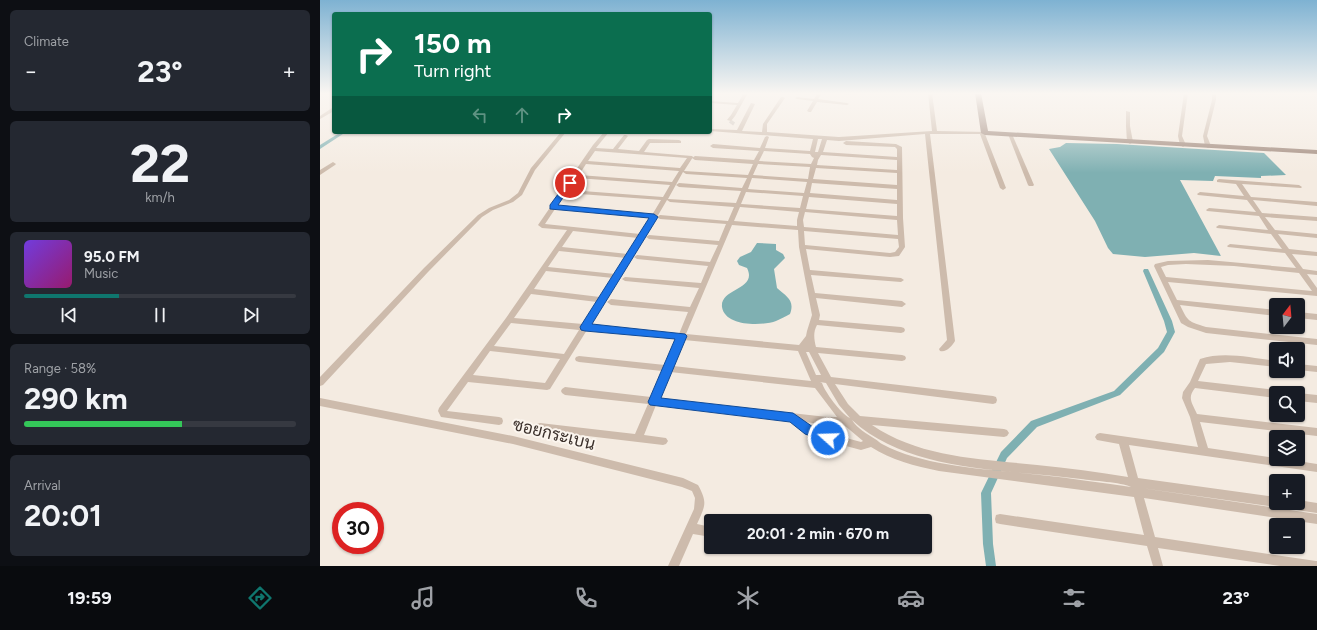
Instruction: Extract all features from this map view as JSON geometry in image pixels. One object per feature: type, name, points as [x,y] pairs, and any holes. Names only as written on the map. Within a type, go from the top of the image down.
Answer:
[{"type":"street","points":[[723,132],[732,119]]},
{"type":"street","points":[[739,132],[745,119]]},
{"type":"street","points":[[638,438],[762,149],[766,135],[765,124],[768,119]]},
{"type":"street","points":[[933,119],[935,131]]},
{"type":"street","points":[[982,119],[984,133],[1003,188]]},
{"type":"street","points":[[1128,119],[1130,142]]},
{"type":"street","points":[[1182,119],[1180,136],[1183,145]]},
{"type":"street","points":[[1208,146],[1205,136],[1209,119]]},
{"type":"street","points":[[712,130],[766,135],[850,139],[935,131],[1317,152]]},
{"type":"street","points":[[723,132],[739,132],[808,140]]},
{"type":"street","points":[[927,132],[951,341],[943,349]]},
{"type":"street","points":[[320,383],[420,276],[480,216],[491,209],[511,201],[520,194],[532,169],[562,134]]},
{"type":"street","points":[[605,134],[564,191],[541,225],[542,226],[722,243]]},
{"type":"street","points":[[1010,134],[1031,185]]},
{"type":"street","points":[[614,151],[626,136]]},
{"type":"street","points":[[816,137],[814,160],[800,220],[802,247],[812,296],[815,322],[810,332],[814,356],[845,406],[858,420],[894,443],[944,462]]},
{"type":"street","points":[[695,158],[756,162],[814,160],[820,153],[825,138]]},
{"type":"street","points":[[640,153],[649,141],[679,142]]},
{"type":"street","points":[[887,146],[902,141]]},
{"type":"street","points":[[802,247],[890,255],[900,251],[902,247],[900,218],[900,148],[834,142]]},
{"type":"street","points":[[714,146],[762,149],[814,160],[900,172]]},
{"type":"street","points":[[466,378],[546,387],[617,276],[634,256],[684,171],[690,157],[594,149]]},
{"type":"street","points":[[820,153],[900,159]]},
{"type":"street","points":[[586,162],[900,187]]},
{"type":"street","points":[[320,173],[333,164]]},
{"type":"street","points":[[575,176],[900,202]]},
{"type":"street","points":[[1219,181],[1299,187]]},
{"type":"street","points":[[1238,182],[1317,294]]},
{"type":"street","points":[[564,191],[900,218]]},
{"type":"street","points":[[1200,194],[1317,204]]},
{"type":"street","points":[[553,207],[902,237]]},
{"type":"street","points":[[1209,210],[1317,219]]},
{"type":"street","points":[[1219,227],[1317,236]]},
{"type":"street","points":[[499,421],[444,414],[442,411],[509,320],[571,229]]},
{"type":"street","points":[[1230,246],[1317,254]]},
{"type":"street","points":[[558,249],[713,264]]},
{"type":"street","points":[[1317,273],[1198,261],[1160,264],[1158,266],[1158,269],[1184,321],[1198,328],[1317,342]]},
{"type":"street","points":[[544,269],[617,276]]},
{"type":"street","points":[[807,272],[901,280]]},
{"type":"street","points":[[625,278],[703,286]]},
{"type":"street","points":[[1163,278],[1317,294]]},
{"type":"street","points":[[528,291],[602,300]]},
{"type":"street","points":[[812,296],[902,304]]},
{"type":"street","points":[[611,302],[693,310]]},
{"type":"street","points":[[1175,302],[1269,312]]},
{"type":"street","points":[[1305,316],[1317,317]]},
{"type":"street","points":[[509,320],[902,358]]},
{"type":"street","points":[[815,322],[901,330]]},
{"type":"street","points":[[801,348],[810,337]]},
{"type":"street","points":[[488,348],[566,357]]},
{"type":"street","points":[[801,348],[804,358],[817,382],[845,421],[873,442],[894,454],[913,461],[944,462],[1046,475],[1137,493],[1312,518]]},
{"type":"street","points":[[579,359],[817,382],[828,379],[993,400]]},
{"type":"street","points":[[1204,452],[1194,417],[1186,398],[1187,392],[1193,384],[1203,361],[1242,361],[1269,363]]},
{"type":"street","points":[[1305,368],[1317,369]]},
{"type":"street","points":[[1193,384],[1269,393]]},
{"type":"street","points":[[565,391],[793,418],[827,421],[858,420],[1004,433]]},
{"type":"street","points":[[1305,398],[1317,399]]},
{"type":"street","name":"ซอยกระเบน","points":[[320,402],[513,440],[683,483],[695,488],[700,498],[699,509],[673,566]]},
{"type":"street","points":[[1194,417],[1317,432]]},
{"type":"street","points":[[793,418],[809,431],[816,434],[856,445],[865,445],[873,442]]},
{"type":"street","points":[[540,427],[663,441]]},
{"type":"street","points":[[1100,437],[1317,468]]},
{"type":"street","points":[[1122,440],[1158,566]]},
{"type":"street","points":[[1060,477],[1134,482],[1269,501]]},
{"type":"street","points":[[1305,507],[1317,508]]},
{"type":"street","points":[[1304,510],[1312,518]]},
{"type":"street","points":[[1000,519],[1316,566]]},
{"type":"street","points":[[690,528],[704,531]]},
{"type":"water","points":[[1066,143],[1117,144],[1264,153],[1286,175],[1261,176],[1261,178],[1215,176],[1213,181],[1180,180],[1221,256],[1194,253],[1145,257],[1113,254],[1108,248],[1095,221],[1049,149],[1060,147]]},
{"type":"water","points":[[757,243],[776,244],[776,250],[783,254],[785,258],[774,269],[777,288],[787,296],[791,302],[790,314],[770,323],[754,324],[737,322],[725,314],[722,307],[723,301],[727,296],[747,281],[749,275],[747,268],[739,265],[737,261],[740,257],[751,252]]},
{"type":"waterway","points":[[320,147],[341,134]]},
{"type":"waterway","points":[[991,566],[988,544],[986,493],[1004,455],[1034,424],[1117,393],[1161,350],[1171,332],[1168,321],[1146,271]]},
{"type":"route","points":[[570,183],[553,207],[654,217],[585,327],[682,336],[654,402],[793,418],[809,431],[828,438]]}]
